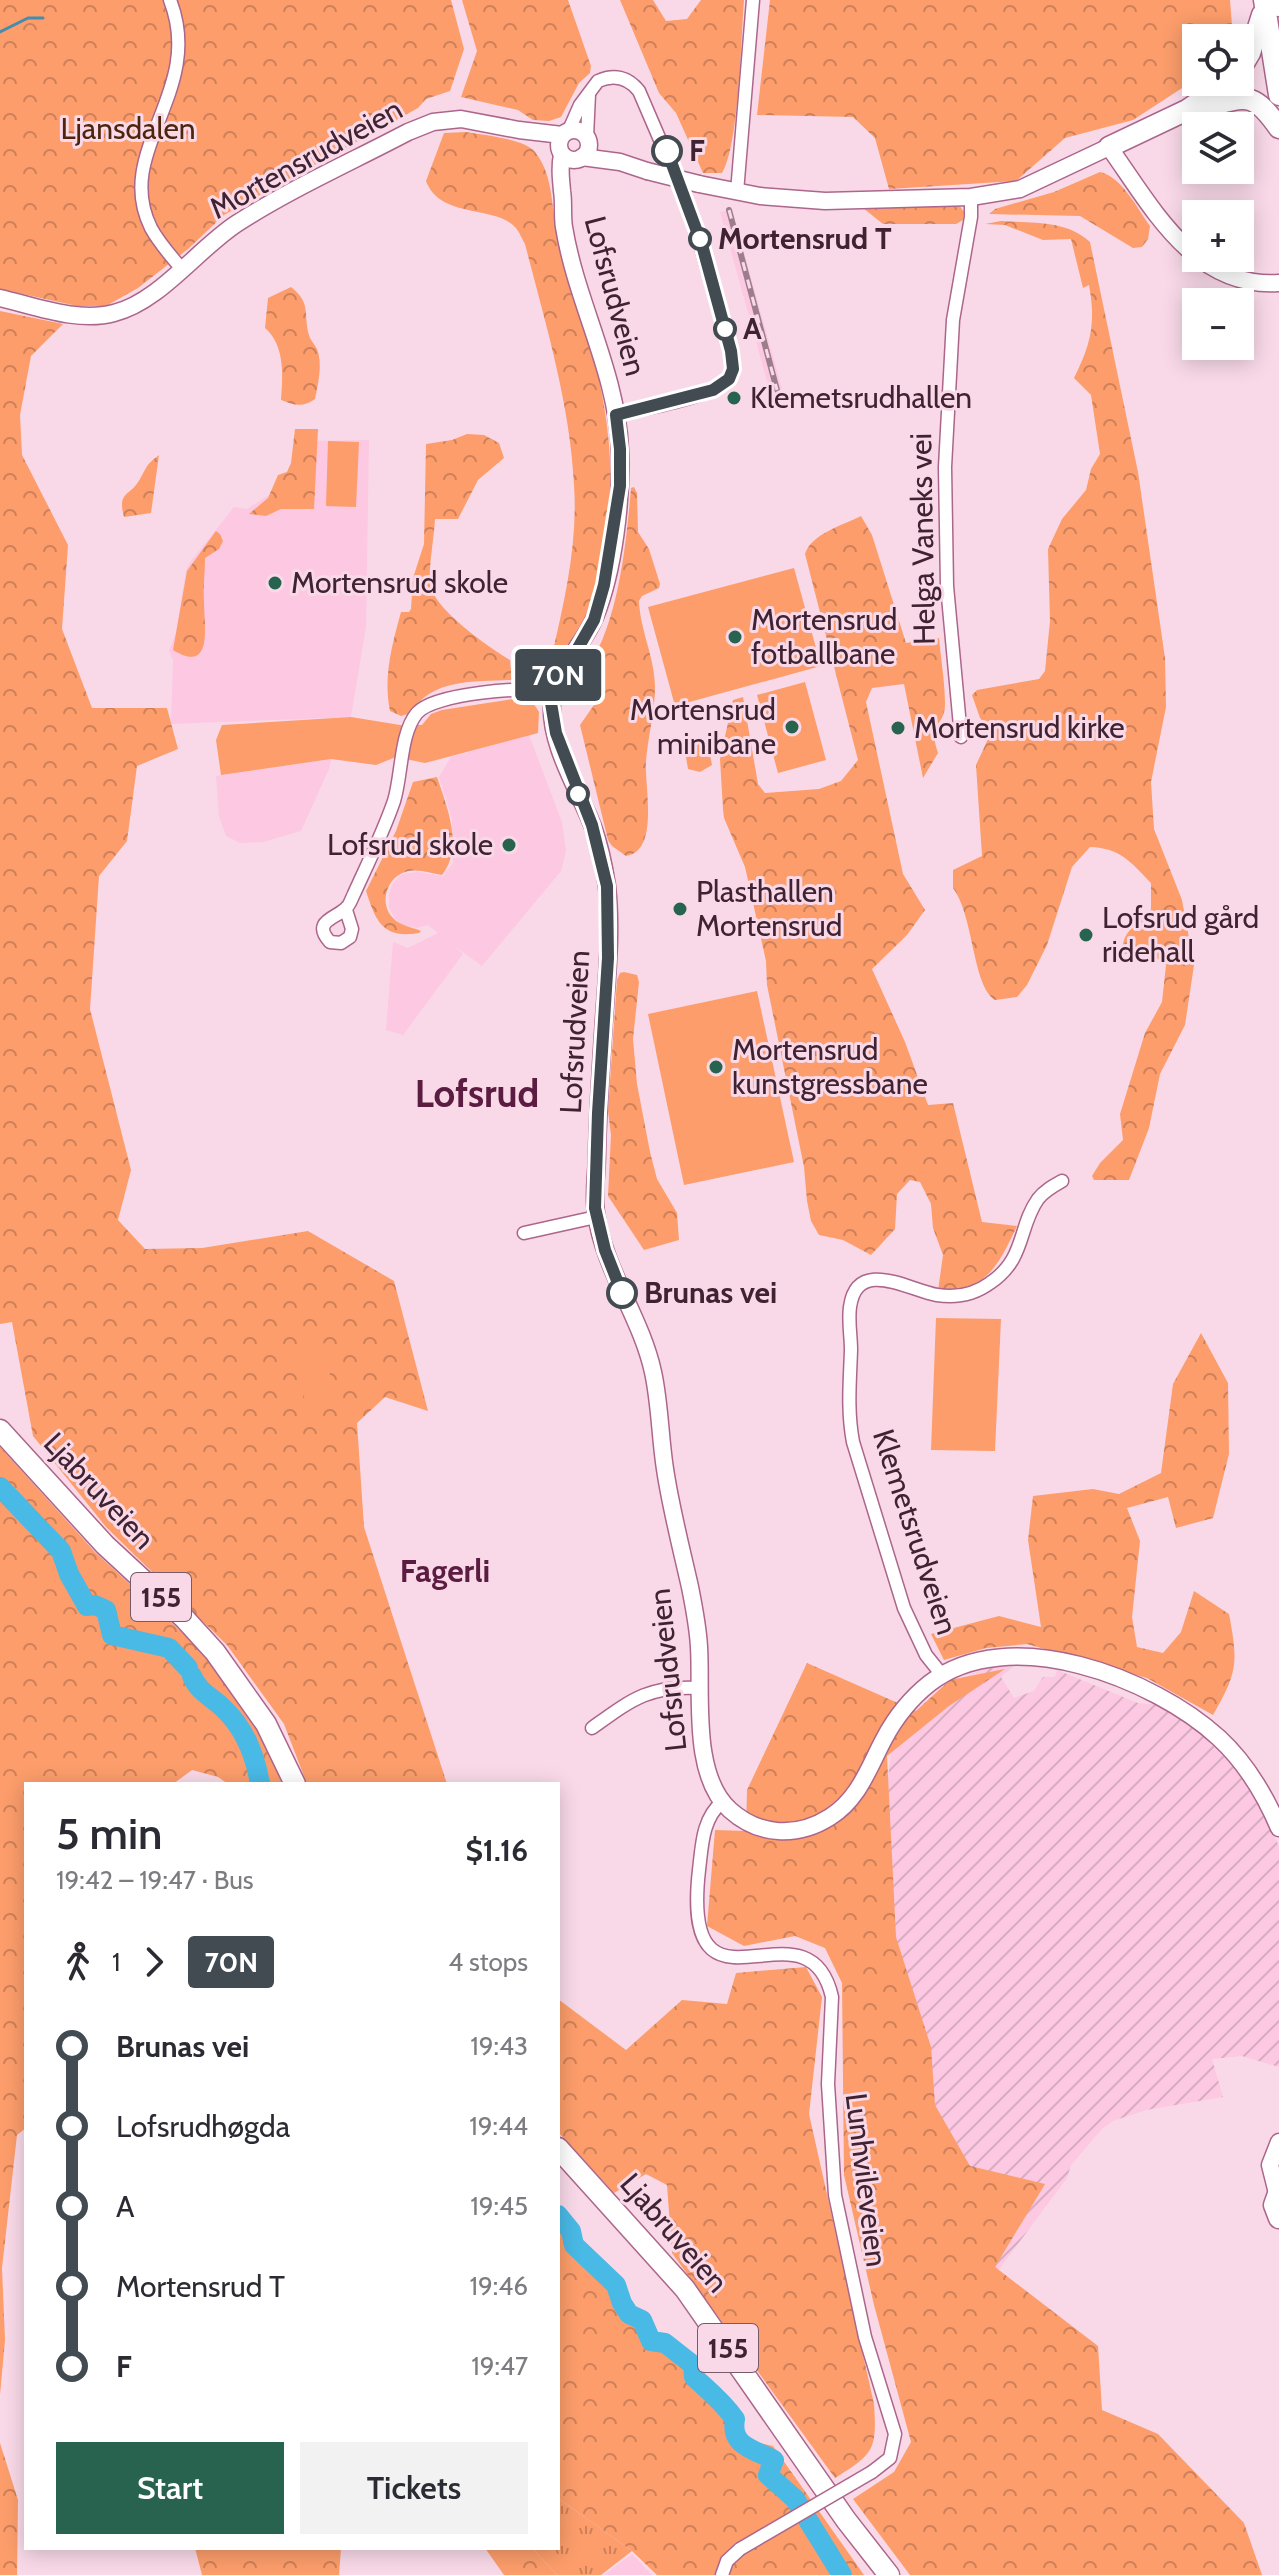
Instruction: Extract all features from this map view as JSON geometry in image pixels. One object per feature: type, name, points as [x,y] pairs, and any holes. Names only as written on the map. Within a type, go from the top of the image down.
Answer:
[{"type":"main road","points":[[1254,42],[1271,2]]},
{"type":"main road","points":[[1271,2],[1279,95]]},
{"type":"main road","points":[[1109,147],[1187,110],[1208,96]]},
{"type":"main road","points":[[1187,110],[1230,98],[1246,99],[1265,109],[1279,128]]},
{"type":"main road","name":"Ljabruveien","points":[[0,1430],[105,1545],[185,1619],[215,1652],[266,1724],[294,1782]]},
{"type":"main road","name":"Ljabruveien","points":[[560,2150],[649,2246],[706,2315],[846,2520],[889,2575]]},
{"type":"main road","points":[[1278,2192],[1274,2205],[1279,2218]]},
{"type":"main road","name":"Ljabruveien","points":[[846,2520],[855,2545],[872,2575]]},
{"type":"street","points":[[170,0],[177,25],[179,57],[169,100],[146,154],[141,190],[151,228],[181,268]]},
{"type":"street","points":[[737,192],[753,0]]},
{"type":"street","name":"Lofsrudveien","points":[[616,415],[713,390],[729,379],[733,364],[694,220],[657,128],[636,87],[618,77],[594,84],[589,94],[563,192],[563,219],[616,415],[620,486],[604,585],[594,620],[558,675],[553,691],[552,719],[599,845],[608,897],[596,1217],[605,1250],[640,1331],[654,1373],[671,1508],[689,1582],[698,1637],[704,1750],[722,1802]]},
{"type":"street","name":"Lofsrudveien","points":[[573,146],[589,94]]},
{"type":"street","name":"Mortensrudveien","points":[[0,298],[98,316],[122,311],[146,298],[219,237],[247,218],[421,126],[441,120],[461,119],[519,130],[647,171],[699,184],[737,192],[825,201],[971,197],[1020,189],[1109,147]]},
{"type":"street","points":[[1109,147],[1174,235],[1196,258],[1230,277],[1279,283]]},
{"type":"street","name":"Helga Vaneks vei","points":[[961,737],[947,586],[945,467],[953,320],[971,217],[971,197]]},
{"type":"street","points":[[346,910],[394,801],[408,731],[420,710],[438,700],[461,696],[521,688],[553,691]]},
{"type":"street","name":"Klemetsrudveien","points":[[942,1675],[926,1655],[904,1608],[853,1442],[848,1407],[850,1306],[860,1286],[875,1279],[949,1296],[970,1293],[985,1286],[998,1278],[1016,1254],[1039,1198],[1062,1181]]},
{"type":"street","points":[[524,1233],[596,1217]]},
{"type":"street","name":"Klemetsrudveien","points":[[722,1802],[741,1819],[773,1831],[798,1830],[824,1821],[859,1789],[885,1737],[900,1713],[918,1694],[942,1675],[990,1657],[1033,1655],[1092,1670],[1146,1690],[1191,1715],[1230,1749],[1255,1782],[1279,1828]]},
{"type":"street","points":[[592,1728],[622,1705],[646,1693],[671,1687],[699,1688]]},
{"type":"street","name":"Lunhvileveien","points":[[722,1802],[708,1819],[702,1845],[696,1907],[701,1935],[713,1950],[730,1958],[780,1953],[805,1958],[821,1970],[830,1990],[828,2084],[835,2195],[867,2345],[895,2434],[890,2458],[872,2472],[740,2549],[727,2561],[722,2575]]},
{"type":"street","points":[[1277,2155],[1271,2173],[1278,2192]]},
{"type":"shaded area","points":[[732,209],[782,389],[770,392],[720,212]]},
{"type":"shaded area","name":"Mortensrud skole","points":[[369,440],[366,627],[351,717],[171,724],[173,660],[169,651],[176,632],[186,570],[191,561],[234,507],[247,509],[291,481],[302,441]]},
{"type":"shaded area","name":"Lofsrud skole","points":[[529,735],[562,822],[566,851],[561,871],[482,966],[456,947],[463,954],[403,1035],[386,1030],[393,942],[408,948],[438,933],[428,925],[417,928],[402,925],[395,919],[389,907],[393,883],[402,874],[418,872],[443,876],[453,863],[452,819],[439,777],[451,757]]},
{"type":"shaded area","points":[[331,759],[301,831],[263,842],[240,843],[226,836],[219,816],[216,776]]},
{"type":"shaded area","points":[[1014,1665],[1001,1677],[1014,1698],[1034,1691],[1043,1677],[1055,1677],[1057,1670],[1138,1703],[1162,1705],[1194,1726],[1241,1774],[1263,1806],[1279,1847],[1279,2067],[1242,2056],[1212,2059],[1223,2097],[1146,2110],[1113,2121],[1103,2128],[1071,2165],[1067,2178],[997,2272],[982,2277],[886,1943],[884,1811],[891,1752],[915,1711],[945,1685],[986,1668]]},
{"type":"shaded area","points":[[632,2554],[652,2575],[604,2575]]},
{"type":"green space","name":"Ljansdalen","points":[[0,0],[451,0],[464,49],[450,91],[426,99],[418,108],[224,215],[188,249],[138,288],[106,306],[77,306],[0,289]]},
{"type":"green space","points":[[462,0],[568,0],[591,66],[590,73],[579,83],[561,117],[549,121],[533,120],[518,110],[461,97],[477,51]]},
{"type":"green space","points":[[620,0],[653,0],[666,21],[687,19],[701,0],[744,0],[736,117],[728,160],[722,173],[703,173],[676,113],[659,93]]},
{"type":"green space","points":[[770,0],[1230,0],[1232,24],[1182,24],[1182,88],[1133,120],[1065,138],[1016,181],[889,189],[875,138],[853,117],[757,115]]},
{"type":"green space","points":[[466,132],[522,144],[535,152],[541,162],[549,183],[558,240],[602,392],[610,462],[610,497],[601,568],[576,634],[566,647],[552,655],[566,592],[575,506],[572,454],[562,393],[525,244],[519,233],[506,220],[443,201],[433,193],[426,181],[444,133]]},
{"type":"green space","points":[[1100,172],[1122,187],[1150,226],[1148,239],[1142,247],[1133,248],[1080,216],[989,214],[995,209],[1054,192]]},
{"type":"green space","points":[[858,204],[959,205],[964,212],[963,220],[956,224],[883,224]]},
{"type":"green space","points":[[1001,221],[1060,226],[1090,242],[1138,472],[1165,658],[1166,707],[1151,782],[1154,829],[1182,900],[1194,965],[1185,1025],[1160,1074],[1149,1128],[1129,1180],[1094,1180],[1092,1176],[1100,1163],[1123,1140],[1120,1114],[1145,1033],[1162,1002],[1166,965],[1146,954],[1123,954],[1127,934],[1151,909],[1151,883],[1117,853],[1090,847],[1072,867],[1047,945],[1027,985],[1017,997],[995,1000],[982,980],[965,915],[953,888],[953,870],[982,856],[976,765],[989,737],[972,695],[977,690],[1039,679],[1045,671],[1050,621],[1048,549],[1062,519],[1086,490],[1091,469],[1100,454],[1091,395],[1074,378],[1088,344],[1092,311],[1089,285],[1083,288],[1071,239],[1043,240],[1005,225],[985,224]]},
{"type":"green space","points":[[291,287],[305,305],[310,338],[320,361],[315,399],[302,405],[281,400],[279,352],[272,335],[265,328],[268,298]]},
{"type":"green space","points":[[0,311],[63,324],[31,356],[20,415],[22,455],[68,545],[62,629],[92,708],[167,708],[178,749],[137,766],[127,841],[99,876],[90,1009],[131,1170],[118,1220],[145,1249],[202,1248],[308,1231],[394,1281],[428,1411],[385,1397],[357,1423],[364,1527],[446,1782],[306,1782],[284,1724],[227,1645],[106,1527],[33,1436],[12,1322],[0,1324]]},
{"type":"green space","points":[[295,429],[318,429],[314,509],[281,509],[266,516],[249,514],[268,498],[278,475],[287,472]]},
{"type":"green space","points":[[467,434],[484,435],[499,443],[504,458],[478,480],[458,519],[435,519],[430,582],[433,592],[450,615],[510,660],[512,680],[469,682],[442,688],[430,693],[411,713],[401,716],[390,711],[388,673],[401,612],[411,609],[413,578],[424,544],[426,444]]},
{"type":"green space","points":[[328,441],[359,442],[356,507],[326,506]]},
{"type":"green space","points":[[159,455],[151,513],[124,517],[123,498]]},
{"type":"green space","points":[[634,487],[637,493],[638,532],[649,549],[660,584],[659,588],[642,596],[639,601],[653,665],[655,696],[646,761],[647,830],[637,851],[626,856],[608,840],[580,725],[603,692],[585,678],[584,670],[601,642],[614,603],[625,545],[631,488]]},
{"type":"green space","points":[[861,516],[872,535],[906,643],[939,638],[945,696],[944,711],[934,736],[938,753],[923,778],[904,684],[872,688],[866,702],[903,874],[925,910],[907,935],[872,969],[905,1042],[928,1105],[953,1103],[982,1222],[1017,1226],[989,1274],[980,1281],[955,1290],[938,1291],[943,1255],[933,1228],[931,1204],[920,1182],[910,1180],[897,1194],[895,1229],[871,1255],[843,1240],[819,1235],[811,1221],[804,1167],[767,985],[766,961],[745,867],[724,818],[720,759],[733,700],[743,697],[758,784],[765,793],[819,789],[841,781],[858,760],[805,554],[808,547],[821,536]]},
{"type":"green space","points":[[216,531],[223,541],[219,549],[205,558],[204,644],[195,656],[186,656],[173,650],[187,571]]},
{"type":"green space","name":"Mortensrud fotballbane","points":[[794,568],[821,666],[675,706],[648,607]]},
{"type":"green space","name":"Mortensrud minibane","points":[[805,682],[826,760],[778,773],[757,695]]},
{"type":"green space","points":[[513,699],[532,701],[539,712],[538,733],[425,763],[396,757],[376,765],[331,759],[221,775],[216,740],[222,725],[351,717],[400,725],[422,725],[431,714],[442,710]]},
{"type":"green space","points":[[690,738],[707,740],[712,765],[700,772],[688,769],[684,745]]},
{"type":"green space","points":[[437,777],[452,827],[449,864],[442,875],[410,871],[393,880],[386,899],[389,912],[399,923],[421,931],[407,934],[389,931],[373,911],[366,891],[396,831],[413,782]]},
{"type":"green space","points":[[624,972],[637,975],[639,982],[633,1039],[637,1084],[657,1179],[677,1213],[679,1240],[644,1250],[608,1196],[611,1135],[608,1111],[617,980]]},
{"type":"green space","name":"Mortensrud kunstgressbane","points":[[757,991],[794,1162],[684,1185],[648,1014]]},
{"type":"green space","points":[[936,1318],[1001,1319],[995,1451],[931,1450]]},
{"type":"green space","points":[[1201,1333],[1228,1383],[1229,1454],[1213,1518],[1176,1528],[1168,1497],[1127,1508],[1140,1541],[1132,1617],[1137,1647],[1163,1653],[1181,1632],[1194,1591],[1229,1614],[1234,1666],[1213,1715],[1147,1678],[1027,1644],[986,1648],[944,1660],[931,1634],[999,1616],[1041,1627],[1028,1540],[1033,1496],[1093,1489],[1119,1494],[1161,1473],[1173,1384]]},
{"type":"green space","points":[[326,1343],[333,1398],[306,1404],[291,1349]]},
{"type":"green space","points":[[0,1447],[95,1552],[199,1648],[240,1696],[271,1754],[281,1782],[225,1782],[192,1770],[176,1782],[24,1782],[24,2130],[17,2135],[2,2268],[5,2340],[0,2395]]},
{"type":"green space","points":[[807,1663],[916,1711],[950,1680],[1005,1669],[949,1706],[887,1756],[896,1937],[931,2047],[935,2105],[970,2166],[1045,2184],[995,2267],[1098,2346],[1102,2410],[1158,2434],[1244,2523],[1262,2575],[910,2575],[853,2499],[894,2472],[911,2442],[874,2305],[844,2175],[842,1983],[825,1948],[795,1936],[744,1946],[707,1926],[715,1830],[746,1831],[747,1790]]},
{"type":"green space","points":[[806,1967],[822,1997],[809,2114],[874,2404],[875,2432],[865,2456],[835,2478],[672,2253],[667,2185],[646,2174],[614,2193],[560,2134],[560,2000],[626,2050],[682,2000],[727,2004],[736,1973]]},
{"type":"green space","points":[[560,2221],[750,2441],[773,2446],[864,2575],[657,2575],[632,2551],[560,2499]]},
{"type":"green space","points":[[0,2443],[18,2500],[17,2575],[0,2575]]},
{"type":"green space","points":[[560,2499],[632,2551],[601,2575],[557,2575],[534,2550],[560,2550]]},
{"type":"green space","points":[[196,2550],[341,2550],[339,2575],[202,2575]]},
{"type":"green space","points":[[486,2550],[534,2550],[557,2575],[504,2575]]},
{"type":"waterway","points":[[0,32],[28,18],[43,18]]},
{"type":"waterway","points":[[0,1487],[61,1551],[69,1574],[87,1606],[95,1605],[106,1610],[112,1635],[169,1648],[188,1668]]},
{"type":"waterway","points":[[192,1676],[201,1690],[230,1715],[242,1732],[252,1752],[260,1782]]},
{"type":"waterway","points":[[560,2217],[571,2231],[574,2245],[616,2285],[629,2314],[642,2320],[651,2341],[665,2343],[693,2365],[694,2377],[735,2419],[734,2428],[740,2441],[774,2460],[768,2475],[795,2499],[842,2575]]},
{"type":"railway","points":[[729,210],[777,390]]},
{"type":"bus line","name":"70N","points":[[622,1293],[605,1250],[595,1208],[609,933],[607,886],[599,845],[556,733],[551,703],[558,675],[594,620],[604,585],[620,486],[616,415],[713,390],[729,379],[733,369],[731,351],[702,245],[667,151]]},
{"type":"place","name":"F","points":[[667,151]]},
{"type":"place","name":"Mortensrud T","points":[[700,239]]},
{"type":"place","name":"A","points":[[725,329]]},
{"type":"place","name":"Klemetsrudhallen","points":[[734,398]]},
{"type":"place","name":"Mortensrud skole","points":[[275,583]]},
{"type":"place","name":"Mortensrud fotballbane","points":[[735,637]]},
{"type":"place","name":"Mortensrud minibane","points":[[792,727]]},
{"type":"place","name":"Mortensrud kirke","points":[[898,728]]},
{"type":"place","name":"Lofsrud skole","points":[[509,845]]},
{"type":"place","name":"Plasthallen Mortensrud","points":[[680,909]]},
{"type":"place","name":"Lofsrud gård ridehall","points":[[1086,935]]},
{"type":"place","name":"Mortensrud kunstgressbane","points":[[716,1067]]},
{"type":"place","name":"Brunas vei","points":[[622,1293]]},
{"type":"district","name":"Lofsrud","points":[[477,1094]]},
{"type":"district","name":"Fagerli","points":[[445,1571]]}]
